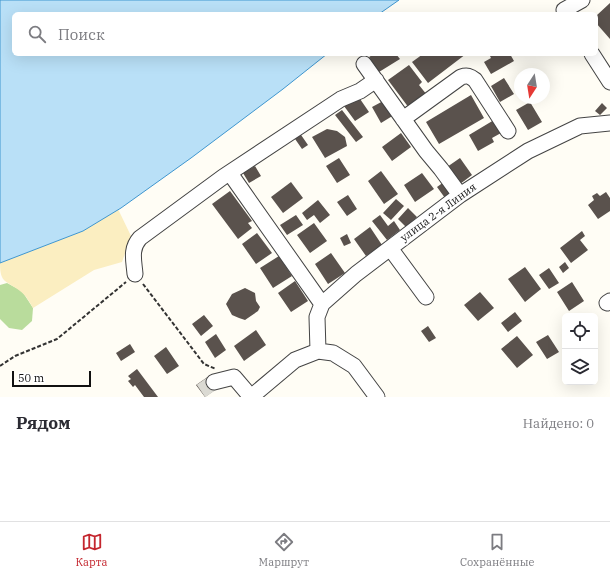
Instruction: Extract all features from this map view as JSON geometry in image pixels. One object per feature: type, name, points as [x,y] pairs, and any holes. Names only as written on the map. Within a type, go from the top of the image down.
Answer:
[{"type":"street","points":[[563,8],[582,0]]},
{"type":"street","points":[[593,56],[610,82]]},
{"type":"street","points":[[364,64],[460,195]]},
{"type":"street","points":[[403,119],[462,77],[471,76],[508,131]]},
{"type":"street","points":[[135,274],[133,249],[136,242],[140,238],[229,172],[341,99],[360,91],[376,80]]},
{"type":"street","name":"улица 2-я Линия","points":[[322,304],[356,274],[460,195],[528,151],[580,126],[610,123]]},
{"type":"street","points":[[234,179],[322,304],[317,317],[318,352]]},
{"type":"street","points":[[390,248],[426,297]]},
{"type":"street","points":[[214,382],[234,377],[251,397],[295,360],[318,352],[333,353],[354,366],[377,397]]},
{"type":"path","points":[[0,366],[15,356],[56,339],[135,274],[204,364],[234,377]]},
{"type":"green space","points":[[7,283],[22,291],[33,308],[32,321],[22,330],[9,328],[0,319],[0,285]]},
{"type":"sand","points":[[118,209],[131,236],[122,262],[94,270],[33,308],[28,299],[5,281],[1,275],[0,263],[83,231]]},
{"type":"water","points":[[0,0],[399,0],[382,12],[12,12],[12,56],[324,56],[191,158],[121,208],[83,231],[0,263]]},
{"type":"building","points":[[610,3],[610,39],[598,25],[598,14]]},
{"type":"building","points":[[398,56],[400,59],[379,72],[369,57]]},
{"type":"building","points":[[420,56],[463,56],[428,83],[412,62]]},
{"type":"building","points":[[490,56],[511,56],[514,61],[491,74],[484,62],[491,58]]},
{"type":"building","points":[[409,65],[422,82],[419,85],[427,95],[409,108],[388,80]]},
{"type":"building","points":[[504,78],[514,94],[500,102],[491,86]]},
{"type":"building","points":[[471,95],[484,118],[439,144],[426,122]]},
{"type":"building","points":[[358,96],[369,112],[355,121],[344,106]]},
{"type":"building","points":[[385,100],[394,115],[381,123],[372,107]]},
{"type":"building","points":[[602,103],[607,108],[600,115],[595,111]]},
{"type":"building","points":[[526,104],[531,104],[542,122],[528,130],[516,110]]},
{"type":"building","points":[[342,110],[363,137],[356,142],[335,115]]},
{"type":"building","points":[[494,120],[501,133],[492,138],[494,142],[478,151],[469,135]]},
{"type":"building","points":[[327,129],[337,131],[345,137],[347,146],[325,158],[312,137]]},
{"type":"building","points":[[299,132],[308,145],[302,149],[293,136]]},
{"type":"building","points":[[401,133],[411,147],[392,161],[382,147]]},
{"type":"building","points":[[339,158],[350,175],[337,183],[326,166]]},
{"type":"building","points":[[460,158],[472,175],[460,184],[447,167]]},
{"type":"building","points":[[255,166],[261,176],[249,183],[243,173]]},
{"type":"building","points":[[381,171],[398,194],[384,204],[368,181]]},
{"type":"building","points":[[422,173],[434,189],[415,202],[404,185]]},
{"type":"building","points":[[448,179],[456,190],[445,198],[437,187]]},
{"type":"building","points":[[291,182],[303,198],[283,213],[271,197]]},
{"type":"building","points":[[230,191],[252,221],[248,223],[252,228],[238,239],[212,204]]},
{"type":"building","points":[[606,192],[610,198],[610,211],[598,219],[588,205],[594,200],[592,196],[597,193],[600,196]]},
{"type":"building","points":[[348,195],[357,209],[347,216],[337,202]]},
{"type":"building","points":[[396,199],[404,206],[391,220],[383,213]]},
{"type":"building","points":[[318,200],[330,215],[320,223],[314,215],[307,220],[302,213]]},
{"type":"building","points":[[408,208],[417,217],[406,227],[398,219]]},
{"type":"building","points":[[296,215],[303,225],[287,235],[280,225]]},
{"type":"building","points":[[380,215],[388,226],[394,221],[400,230],[387,240],[372,221]]},
{"type":"building","points":[[314,223],[327,241],[310,253],[297,235]]},
{"type":"building","points":[[370,227],[382,245],[366,256],[354,239]]},
{"type":"building","points":[[582,231],[585,236],[580,240],[588,250],[571,263],[560,248]]},
{"type":"building","points":[[257,233],[272,253],[256,264],[242,244]]},
{"type":"building","points":[[347,234],[351,243],[344,246],[340,238]]},
{"type":"building","points":[[331,253],[345,273],[328,284],[315,264]]},
{"type":"building","points":[[279,256],[292,276],[273,288],[260,268]]},
{"type":"building","points":[[565,262],[569,268],[563,273],[559,267]]},
{"type":"building","points":[[525,267],[541,289],[525,302],[508,279]]},
{"type":"building","points":[[549,268],[559,283],[549,289],[539,275]]},
{"type":"building","points":[[295,281],[308,301],[291,312],[278,293]]},
{"type":"building","points":[[572,282],[584,301],[569,311],[557,292]]},
{"type":"building","points":[[245,288],[255,293],[256,301],[260,307],[258,311],[245,320],[232,315],[226,304],[232,294]]},
{"type":"building","points":[[480,292],[494,308],[478,321],[464,305]]},
{"type":"building","points":[[515,312],[522,321],[508,332],[501,323]]},
{"type":"building","points":[[204,315],[213,326],[201,336],[192,324]]},
{"type":"building","points":[[428,326],[436,338],[429,342],[421,331]]},
{"type":"building","points":[[256,330],[266,345],[244,361],[234,346]]},
{"type":"building","points":[[216,334],[226,350],[215,358],[205,342]]},
{"type":"building","points":[[548,335],[559,352],[547,359],[536,342]]},
{"type":"building","points":[[517,336],[533,355],[517,368],[501,349]]},
{"type":"building","points":[[130,344],[135,352],[121,361],[116,353]]},
{"type":"building","points":[[166,347],[179,366],[167,374],[154,356]]},
{"type":"building","points":[[137,369],[158,397],[144,397],[135,385],[133,387],[128,381],[131,379],[128,376]]},
{"type":"building","points":[[209,376],[218,388],[205,397],[196,385]]},
{"type":"tunnel","points":[[201,391],[214,382]]}]
